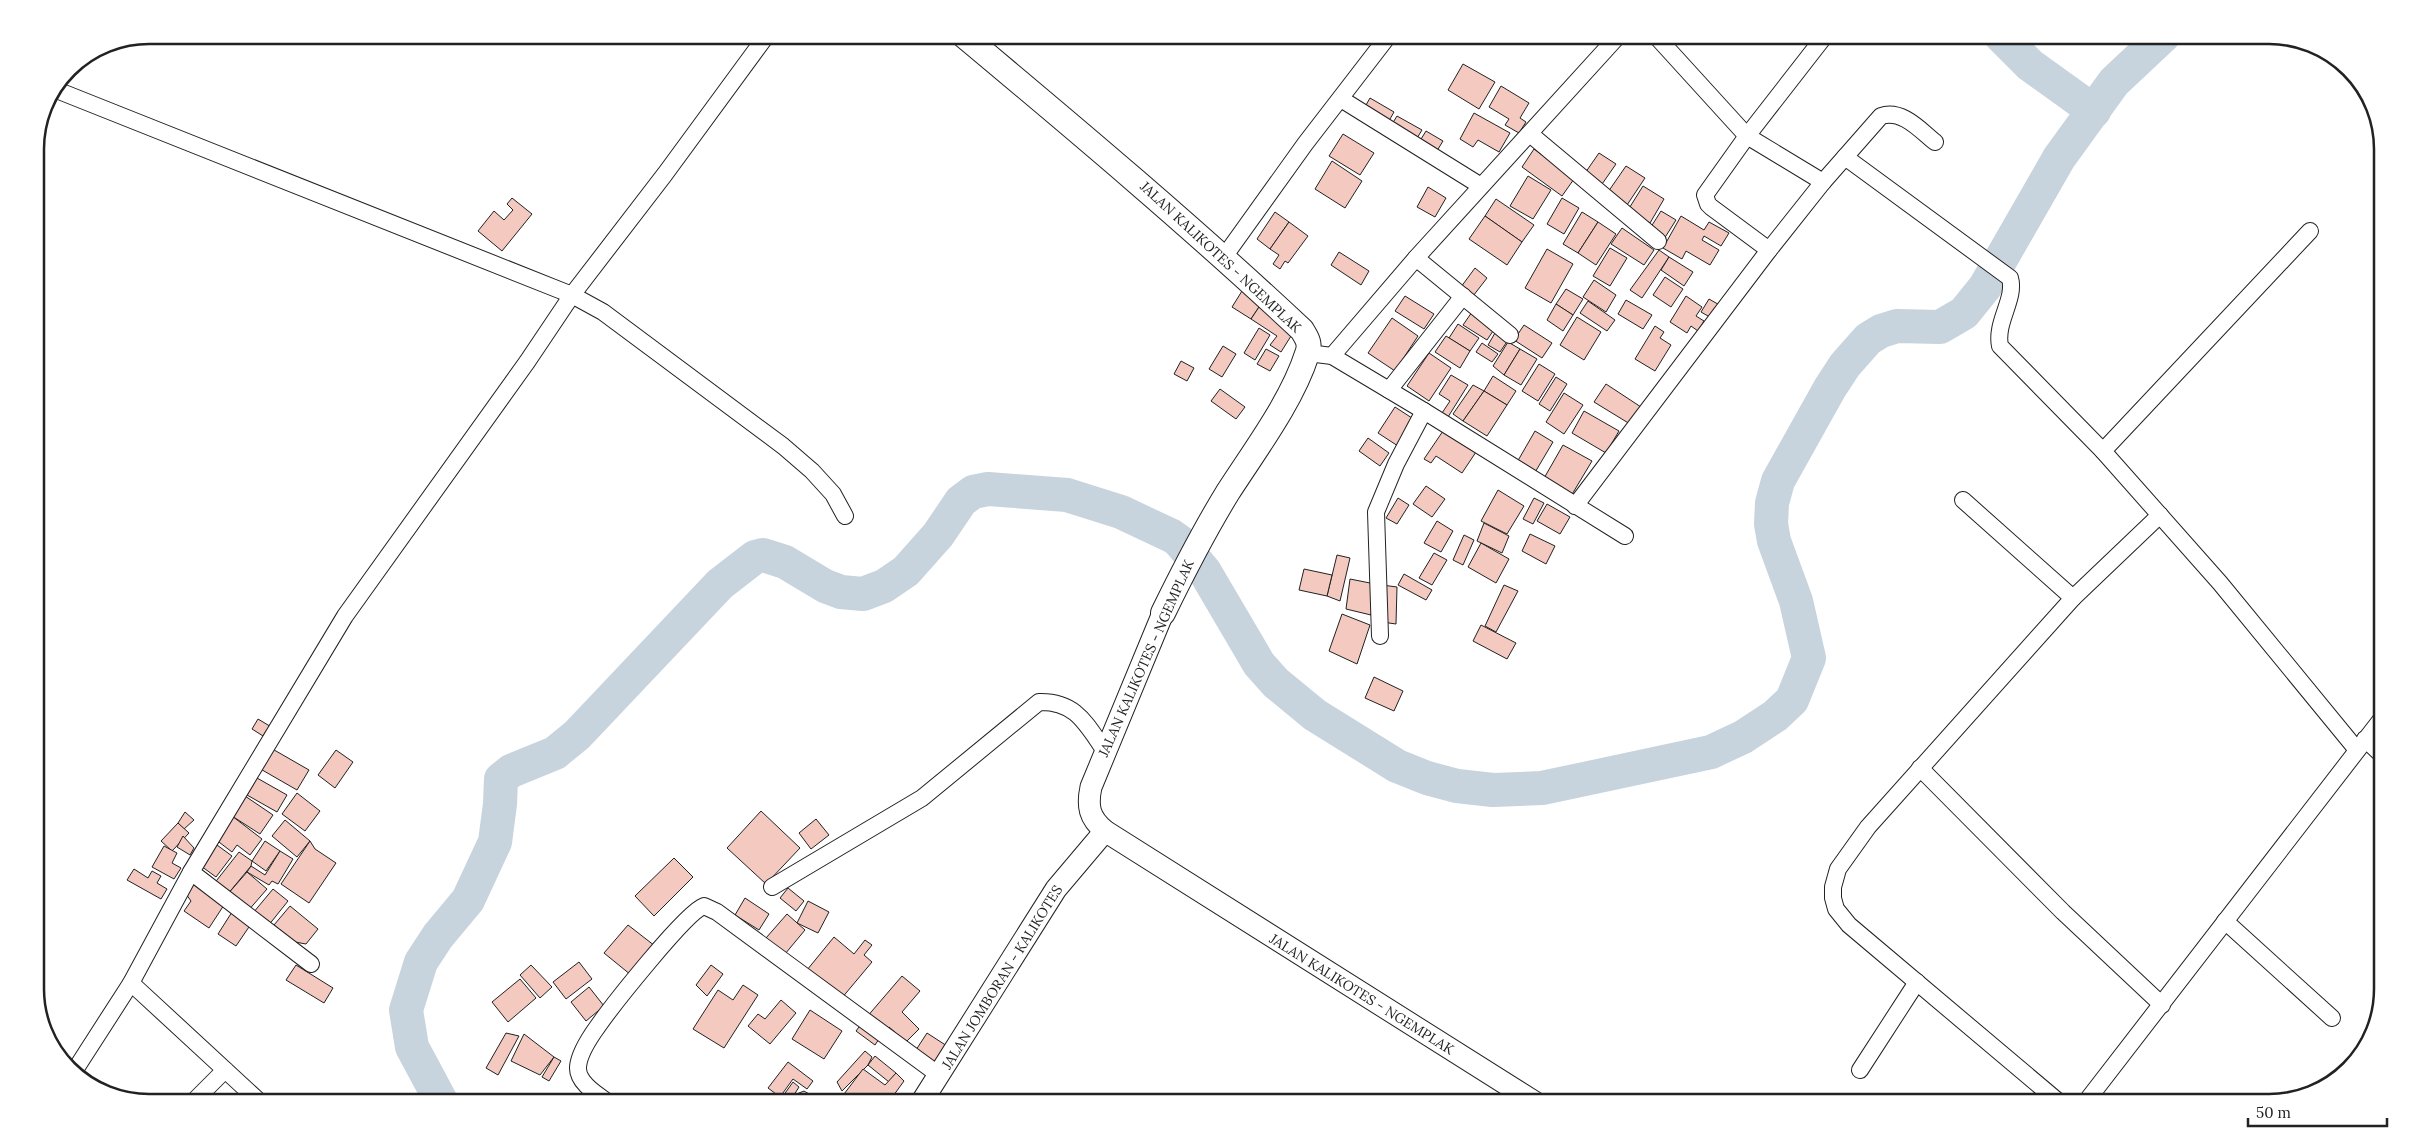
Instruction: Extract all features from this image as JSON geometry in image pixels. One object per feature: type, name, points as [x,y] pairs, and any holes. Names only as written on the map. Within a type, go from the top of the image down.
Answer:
[{"type":"main road","name":"JALAN KALIKOTES - NGEMPLAK","points":[[974,44],[1132,176],[1224,257],[1302,330],[1308,338],[1308,354],[1275,419],[1226,495],[1193,553],[1163,613]]},
{"type":"street","points":[[78,1066],[131,983],[191,872],[345,616],[527,362],[572,295],[665,174],[760,44]]},
{"type":"street","points":[[1224,257],[1305,144],[1381,44]]},
{"type":"street","points":[[1332,356],[1416,258],[1612,44]]},
{"type":"street","points":[[1663,44],[1747,136],[1823,182]]},
{"type":"street","points":[[1769,250],[1711,207],[1706,200],[1707,191],[1819,44]]},
{"type":"street","points":[[61,92],[572,295],[603,312],[783,446],[812,471],[833,494],[845,516]]},
{"type":"street","points":[[1340,99],[1481,186]]},
{"type":"street","points":[[1576,506],[1769,250],[1823,182],[1881,116],[1889,113],[1903,118],[1935,142]]},
{"type":"street","points":[[1530,134],[1658,241]]},
{"type":"street","points":[[1845,157],[1987,263],[2010,278],[2012,287],[2000,323],[2000,346],[2103,451],[2361,745],[2374,752]]},
{"type":"street","points":[[2103,451],[2310,231]]},
{"type":"street","points":[[1416,258],[1510,335]]},
{"type":"street","points":[[1389,390],[1463,296]]},
{"type":"street","points":[[1308,354],[1332,356],[1624,536]]},
{"type":"street","points":[[1380,636],[1376,512],[1396,464],[1424,411]]},
{"type":"street","points":[[1963,500],[2073,598]]},
{"type":"street","points":[[2049,1094],[1842,917],[1833,898],[1833,886],[1838,869],[1868,827],[1920,768],[2073,598],[2160,515]]},
{"type":"street","name":"JALAN KALIKOTES - NGEMPLAK","points":[[1163,613],[1090,787],[1088,801],[1092,819],[1105,831],[1522,1094]]},
{"type":"street","points":[[772,887],[922,798],[1039,702],[1061,704],[1078,714],[1105,751]]},
{"type":"street","points":[[2092,1094],[2374,728]]},
{"type":"street","points":[[1920,768],[2063,912],[2162,1005]]},
{"type":"street","name":"JALAN JOMBORAN - KALIKOTES","points":[[927,1094],[1056,889],[1105,831]]},
{"type":"street","points":[[191,872],[311,964]]},
{"type":"street","points":[[597,1094],[589,1088],[579,1074],[578,1067],[582,1053],[598,1026],[678,928],[704,906],[717,912],[939,1075]]},
{"type":"street","points":[[2226,921],[2332,1018]]},
{"type":"street","points":[[1860,1070],[1917,982]]},
{"type":"street","points":[[131,983],[251,1094]]},
{"type":"street","points":[[201,1094],[225,1070]]},
{"type":"building","points":[[1463,64],[1495,82],[1479,109],[1448,90]]},
{"type":"building","points":[[1501,86],[1529,103],[1520,118],[1526,122],[1519,133],[1505,125],[1509,119],[1489,107]]},
{"type":"building","points":[[1370,98],[1394,112],[1386,126],[1362,112]]},
{"type":"building","points":[[1474,113],[1510,133],[1499,152],[1478,140],[1473,147],[1460,139]]},
{"type":"building","points":[[1397,116],[1422,130],[1414,143],[1389,129]]},
{"type":"building","points":[[1426,131],[1443,141],[1435,154],[1418,144]]},
{"type":"building","points":[[1343,134],[1374,153],[1360,175],[1329,156]]},
{"type":"building","points":[[1534,149],[1574,179],[1562,196],[1522,167]]},
{"type":"building","points":[[1599,153],[1616,164],[1600,187],[1583,176]]},
{"type":"building","points":[[1332,161],[1362,181],[1345,208],[1315,189]]},
{"type":"building","points":[[1626,166],[1645,178],[1627,205],[1608,192]]},
{"type":"building","points":[[1528,176],[1551,190],[1533,219],[1510,206]]},
{"type":"building","points":[[1643,186],[1664,199],[1650,223],[1628,210]]},
{"type":"building","points":[[1428,187],[1446,198],[1435,217],[1417,207]]},
{"type":"building","points":[[512,198],[532,214],[502,251],[478,231],[494,211],[504,220],[513,210],[507,204]]},
{"type":"building","points":[[1562,198],[1579,208],[1564,234],[1547,224]]},
{"type":"building","points":[[1496,199],[1534,225],[1522,242],[1485,216]]},
{"type":"building","points":[[1661,211],[1676,220],[1664,239],[1649,230]]},
{"type":"building","points":[[1275,212],[1289,222],[1270,249],[1257,239]]},
{"type":"building","points":[[1582,212],[1598,222],[1578,253],[1563,244]]},
{"type":"building","points":[[1485,216],[1522,242],[1507,265],[1469,239]]},
{"type":"building","points":[[1681,216],[1704,230],[1709,222],[1729,233],[1721,246],[1704,236],[1702,240],[1719,250],[1710,265],[1686,251],[1682,259],[1663,248]]},
{"type":"building","points":[[1289,222],[1308,236],[1288,263],[1285,261],[1280,269],[1273,264],[1279,255],[1270,249]]},
{"type":"building","points":[[1598,222],[1616,234],[1596,265],[1578,253]]},
{"type":"building","points":[[1622,228],[1654,250],[1644,265],[1611,244]]},
{"type":"building","points":[[1610,248],[1627,258],[1610,286],[1593,276]]},
{"type":"building","points":[[1547,249],[1573,264],[1551,303],[1525,288]]},
{"type":"building","points":[[1659,250],[1669,257],[1642,298],[1630,290]]},
{"type":"building","points":[[1339,252],[1369,271],[1361,285],[1331,265]]},
{"type":"building","points":[[1669,257],[1693,272],[1684,286],[1661,270]]},
{"type":"building","points":[[1475,268],[1487,278],[1470,300],[1458,291]]},
{"type":"building","points":[[1665,277],[1683,289],[1671,307],[1653,295]]},
{"type":"building","points":[[1594,280],[1616,295],[1606,312],[1583,297]]},
{"type":"building","points":[[1566,289],[1583,299],[1573,315],[1556,304]]},
{"type":"building","points":[[1242,291],[1261,304],[1251,319],[1232,307]]},
{"type":"building","points":[[1405,296],[1434,314],[1424,329],[1395,311]]},
{"type":"building","points":[[1686,296],[1702,307],[1696,316],[1704,321],[1698,331],[1691,326],[1687,333],[1670,322]]},
{"type":"building","points":[[1709,299],[1723,307],[1715,320],[1701,312]]},
{"type":"building","points":[[1626,300],[1652,315],[1643,329],[1618,314]]},
{"type":"building","points":[[1588,301],[1615,320],[1607,331],[1580,313]]},
{"type":"building","points":[[1261,304],[1296,328],[1281,352],[1270,345],[1277,336],[1251,319]]},
{"type":"building","points":[[1556,304],[1573,315],[1563,331],[1547,320]]},
{"type":"building","points":[[1472,312],[1495,328],[1487,340],[1463,325]]},
{"type":"building","points":[[1577,317],[1601,332],[1584,360],[1560,345]]},
{"type":"building","points":[[1392,318],[1418,336],[1395,371],[1368,353]]},
{"type":"building","points":[[1458,324],[1479,338],[1470,351],[1449,338]]},
{"type":"building","points":[[1524,325],[1552,343],[1542,358],[1514,340]]},
{"type":"building","points":[[1655,326],[1664,332],[1660,338],[1671,345],[1655,371],[1635,359]]},
{"type":"building","points":[[1259,328],[1270,335],[1255,360],[1244,353]]},
{"type":"building","points":[[1495,333],[1508,340],[1500,352],[1488,345]]},
{"type":"building","points":[[1446,336],[1470,351],[1460,368],[1435,352]]},
{"type":"building","points":[[1508,342],[1520,349],[1504,375],[1493,366]]},
{"type":"building","points":[[1482,343],[1498,354],[1492,362],[1476,352]]},
{"type":"building","points":[[1223,346],[1236,354],[1222,377],[1209,369]]},
{"type":"building","points":[[1266,349],[1279,356],[1270,371],[1257,364]]},
{"type":"building","points":[[1520,349],[1537,359],[1521,385],[1504,375]]},
{"type":"building","points":[[1429,353],[1451,368],[1429,401],[1407,386]]},
{"type":"building","points":[[1181,361],[1194,368],[1187,381],[1174,374]]},
{"type":"building","points":[[1539,364],[1555,374],[1538,401],[1522,391]]},
{"type":"building","points":[[1451,375],[1468,385],[1448,417],[1442,413],[1450,401],[1439,394]]},
{"type":"building","points":[[1493,376],[1516,391],[1507,405],[1484,391]]},
{"type":"building","points":[[1556,377],[1567,384],[1550,411],[1539,404]]},
{"type":"building","points":[[1606,384],[1641,407],[1630,424],[1594,402]]},
{"type":"building","points":[[1473,385],[1484,391],[1463,421],[1453,414]]},
{"type":"building","points":[[1220,389],[1245,407],[1236,419],[1211,401]]},
{"type":"building","points":[[1484,391],[1507,405],[1487,436],[1463,421]]},
{"type":"building","points":[[1564,393],[1583,405],[1564,434],[1546,422]]},
{"type":"building","points":[[1395,407],[1415,420],[1398,446],[1378,433]]},
{"type":"building","points":[[1584,411],[1619,431],[1606,453],[1572,433]]},
{"type":"building","points":[[1443,431],[1476,452],[1462,473],[1436,456],[1431,463],[1424,459]]},
{"type":"building","points":[[1535,431],[1553,442],[1534,474],[1516,464]]},
{"type":"building","points":[[1368,438],[1389,453],[1380,466],[1359,451]]},
{"type":"building","points":[[1563,445],[1592,461],[1571,496],[1543,480]]},
{"type":"building","points":[[1426,486],[1445,499],[1432,517],[1413,504]]},
{"type":"building","points":[[1498,490],[1524,506],[1507,534],[1481,521]]},
{"type":"building","points":[[1398,498],[1409,505],[1397,524],[1386,518]]},
{"type":"building","points":[[1534,498],[1544,503],[1533,524],[1523,519]]},
{"type":"building","points":[[1547,504],[1570,517],[1560,534],[1537,521]]},
{"type":"building","points":[[1437,521],[1453,531],[1441,552],[1424,543]]},
{"type":"building","points":[[1484,523],[1509,536],[1502,553],[1477,541]]},
{"type":"building","points":[[1530,534],[1555,546],[1546,564],[1522,551]]},
{"type":"building","points":[[1464,535],[1474,540],[1463,565],[1453,560]]},
{"type":"building","points":[[1481,543],[1509,559],[1496,583],[1468,567]]},
{"type":"building","points":[[1434,553],[1447,560],[1432,585],[1419,578]]},
{"type":"building","points":[[1337,555],[1350,558],[1340,601],[1327,596]]},
{"type":"building","points":[[1304,569],[1332,575],[1327,596],[1299,590]]},
{"type":"building","points":[[1404,574],[1432,590],[1426,600],[1398,585]]},
{"type":"building","points":[[1350,579],[1375,584],[1371,615],[1346,609]]},
{"type":"building","points":[[1382,585],[1397,587],[1396,624],[1382,622]]},
{"type":"building","points":[[1504,585],[1518,591],[1496,632],[1485,626]]},
{"type":"building","points":[[1342,614],[1370,625],[1357,664],[1329,651]]},
{"type":"building","points":[[1481,625],[1516,643],[1507,659],[1473,641]]},
{"type":"building","points":[[1374,677],[1403,691],[1394,711],[1365,698]]},
{"type":"building","points":[[258,719],[273,728],[270,733],[266,731],[263,736],[252,729]]},
{"type":"building","points":[[269,747],[309,770],[297,790],[257,767]]},
{"type":"building","points":[[336,750],[353,762],[335,788],[318,775]]},
{"type":"building","points":[[257,778],[287,795],[277,812],[247,795]]},
{"type":"building","points":[[297,793],[320,811],[305,831],[282,814]]},
{"type":"building","points":[[245,796],[273,815],[260,834],[232,816]]},
{"type":"building","points":[[761,811],[800,848],[766,884],[727,848]]},
{"type":"building","points":[[185,812],[194,820],[184,829],[178,823]]},
{"type":"building","points":[[232,816],[262,839],[250,855],[237,845],[232,852],[215,839]]},
{"type":"building","points":[[816,819],[829,835],[811,849],[799,833]]},
{"type":"building","points":[[285,820],[310,841],[297,857],[272,836]]},
{"type":"building","points":[[178,823],[189,833],[172,851],[161,841]]},
{"type":"building","points":[[183,836],[194,848],[190,855],[177,847]]},
{"type":"building","points":[[265,841],[280,851],[266,871],[252,861]]},
{"type":"building","points":[[310,841],[315,849],[336,863],[309,903],[281,884]]},
{"type":"building","points":[[217,845],[232,856],[216,877],[201,866]]},
{"type":"building","points":[[164,846],[177,853],[172,863],[181,868],[174,879],[152,867]]},
{"type":"building","points":[[280,851],[293,859],[278,884],[272,881],[269,885],[247,872],[251,866],[265,875]]},
{"type":"building","points":[[239,852],[252,861],[251,866],[227,895],[213,885]]},
{"type":"building","points":[[674,858],[693,877],[654,916],[635,896]]},
{"type":"building","points":[[134,869],[148,878],[152,871],[161,876],[157,883],[167,889],[161,899],[127,880]]},
{"type":"building","points":[[247,872],[267,889],[247,912],[227,895]]},
{"type":"building","points":[[193,884],[224,905],[209,928],[184,911],[191,901],[186,894]]},
{"type":"building","points":[[788,888],[804,901],[796,911],[780,898]]},
{"type":"building","points":[[273,889],[288,901],[268,926],[253,913]]},
{"type":"building","points":[[745,898],[769,914],[759,930],[735,915]]},
{"type":"building","points":[[808,901],[829,912],[818,933],[797,923]]},
{"type":"building","points":[[290,906],[318,929],[306,944],[295,942],[274,925]]},
{"type":"building","points":[[232,912],[251,924],[236,946],[218,934]]},
{"type":"building","points":[[787,914],[805,930],[785,954],[766,938]]},
{"type":"building","points":[[628,925],[655,946],[631,975],[604,953]]},
{"type":"building","points":[[834,937],[854,954],[865,940],[872,945],[864,955],[872,962],[841,999],[807,970]]},
{"type":"building","points":[[579,962],[592,979],[566,999],[553,982]]},
{"type":"building","points":[[296,965],[333,988],[324,1003],[286,980]]},
{"type":"building","points":[[531,965],[552,987],[540,998],[520,975]]},
{"type":"building","points":[[711,965],[723,974],[707,996],[696,985]]},
{"type":"building","points":[[902,976],[920,991],[902,1012],[919,1029],[906,1042],[889,1027],[884,1033],[866,1018]]},
{"type":"building","points":[[520,979],[536,998],[508,1022],[492,1002]]},
{"type":"building","points":[[743,985],[758,995],[724,1048],[693,1029],[718,990],[733,1000]]},
{"type":"building","points":[[589,987],[604,1006],[586,1021],[571,1002]]},
{"type":"building","points":[[781,1000],[796,1013],[770,1044],[748,1026],[758,1014],[765,1019]]},
{"type":"building","points":[[810,1010],[842,1031],[824,1059],[792,1039]]},
{"type":"building","points":[[862,1023],[881,1036],[875,1045],[856,1031]]},
{"type":"building","points":[[506,1033],[519,1036],[498,1075],[486,1068]]},
{"type":"building","points":[[927,1033],[947,1046],[934,1066],[914,1053]]},
{"type":"building","points":[[524,1034],[554,1057],[540,1075],[511,1061]]},
{"type":"building","points":[[865,1051],[872,1057],[868,1065],[842,1091],[837,1082]]},
{"type":"building","points":[[875,1056],[896,1073],[889,1082],[868,1065]]},
{"type":"building","points":[[554,1057],[561,1061],[549,1081],[542,1077]]},
{"type":"building","points":[[788,1062],[813,1081],[807,1089],[793,1079],[782,1094],[776,1094],[768,1088]]},
{"type":"building","points":[[863,1069],[885,1085],[896,1073],[904,1081],[895,1094],[844,1094]]},
{"type":"building","points":[[793,1082],[799,1087],[795,1094],[784,1094]]},
{"type":"building","points":[[804,1091],[809,1094],[796,1094]]},
{"type":"waterway","points":[[2009,44],[2030,65],[2094,111]]},
{"type":"waterway","points":[[437,1094],[412,1047],[406,1010],[421,962],[438,936],[468,900],[495,842],[501,779],[511,771],[555,753],[577,735],[720,584],[755,557],[763,555],[785,562],[825,586],[841,592],[863,594],[884,586],[906,571],[938,535],[961,501],[973,492],[988,489],[1067,495],[1121,512],[1172,536],[1179,541],[1205,572],[1259,664],[1276,683],[1315,715],[1397,766],[1427,778],[1457,786],[1493,790],[1542,788],[1711,752],[1743,737],[1775,716],[1792,700],[1809,658],[1796,601],[1774,541],[1771,524],[1772,503],[1778,481],[1830,388],[1845,365],[1868,339],[1881,331],[1897,326],[1940,327],[1964,313],[1985,287],[2059,158],[2114,82],[2154,44]]}]
